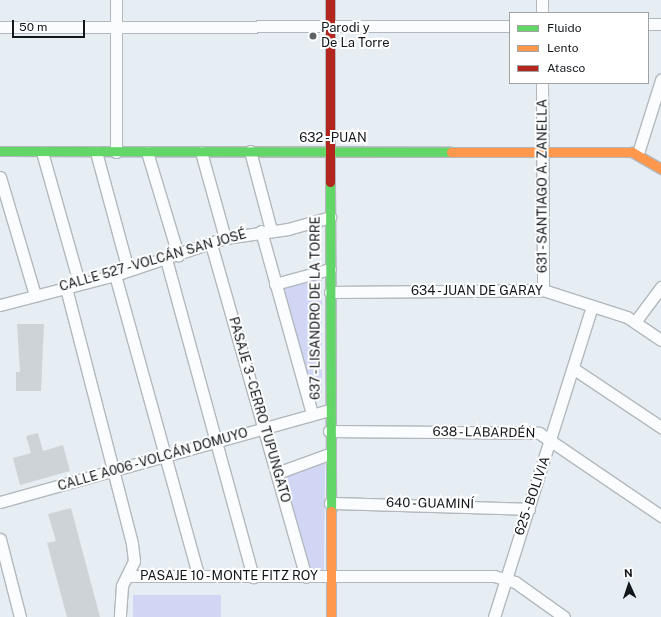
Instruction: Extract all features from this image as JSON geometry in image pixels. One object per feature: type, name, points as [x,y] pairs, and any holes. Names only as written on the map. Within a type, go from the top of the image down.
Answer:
[{"type":"street","points":[[116,0],[116,152]]},
{"type":"street","name":"637 - LISANDRO DE LA TORRE","points":[[330,0],[329,431],[331,617]]},
{"type":"street","points":[[542,0],[542,12]]},
{"type":"street","points":[[649,24],[661,24]]},
{"type":"street","points":[[0,27],[116,28],[509,26]]},
{"type":"street","points":[[661,80],[638,153],[661,169]]},
{"type":"street","name":"631 - SANTIAGO A. ZANELLA","points":[[542,84],[543,290]]},
{"type":"street","name":"632 - PUAN","points":[[0,152],[542,151],[638,153]]},
{"type":"street","points":[[42,152],[79,283]]},
{"type":"street","points":[[96,152],[128,270]]},
{"type":"street","points":[[147,152],[178,255]]},
{"type":"street","points":[[201,152],[225,238]]},
{"type":"street","points":[[250,152],[275,284],[312,414]]},
{"type":"street","points":[[0,177],[35,295]]},
{"type":"street","name":"CALLE 527 - VOLCÁN SAN JOSÉ","points":[[0,305],[66,288],[166,259],[225,238],[266,231],[330,216]]},
{"type":"street","name":"PASAJE 3 - CERRO TUPUNGATO","points":[[211,244],[306,577]]},
{"type":"street","points":[[166,259],[254,577]]},
{"type":"street","points":[[275,284],[330,269]]},
{"type":"street","points":[[115,274],[168,458],[198,575]]},
{"type":"street","points":[[635,322],[661,287]]},
{"type":"street","points":[[66,288],[134,553],[127,576],[122,586],[120,617]]},
{"type":"street","name":"634 - JUAN DE GARAY","points":[[330,292],[543,290],[635,322],[661,340]]},
{"type":"street","name":"625 - BOLIVIA","points":[[494,617],[505,578],[552,439],[592,306]]},
{"type":"street","points":[[574,369],[661,427]]},
{"type":"street","name":"CALLE A006 - VOLCÁN DOMUYO","points":[[0,502],[168,458],[217,441],[329,410]]},
{"type":"street","name":"638 - LABARDÉN","points":[[329,431],[539,433],[552,439],[661,516]]},
{"type":"street","points":[[277,472],[330,454]]},
{"type":"street","name":"640 - GUAMINÍ","points":[[330,503],[529,508]]},
{"type":"street","points":[[0,539],[20,617]]},
{"type":"street","name":"PASAJE 10 - MONTE FITZ ROY","points":[[127,576],[198,575],[254,577],[505,578]]},
{"type":"street","points":[[505,578],[564,617]]},
{"type":"shaded area","points":[[318,277],[322,280],[322,398],[317,401],[312,399],[280,288]]},
{"type":"shaded area","points":[[325,458],[324,572],[307,572],[281,474]]},
{"type":"shaded area","points":[[133,595],[221,595],[221,617],[133,617]]},
{"type":"building","points":[[17,324],[44,324],[41,391],[16,391],[16,372],[20,372]]},
{"type":"building","points":[[38,433],[43,451],[63,445],[70,471],[20,485],[13,458],[31,453],[26,436]]},
{"type":"building","points":[[71,508],[100,617],[67,617],[47,543],[56,541],[48,514]]},
{"type":"traffic: fast","points":[[0,151],[451,152]]},
{"type":"traffic: fast","points":[[330,182],[331,511]]},
{"type":"traffic: slow","points":[[451,152],[632,152],[661,169]]},
{"type":"traffic: slow","points":[[331,511],[331,617]]},
{"type":"traffic: jam","points":[[330,0],[330,182]]},
{"type":"place","name":"Parodi y De La Torre","points":[[313,36]]}]
